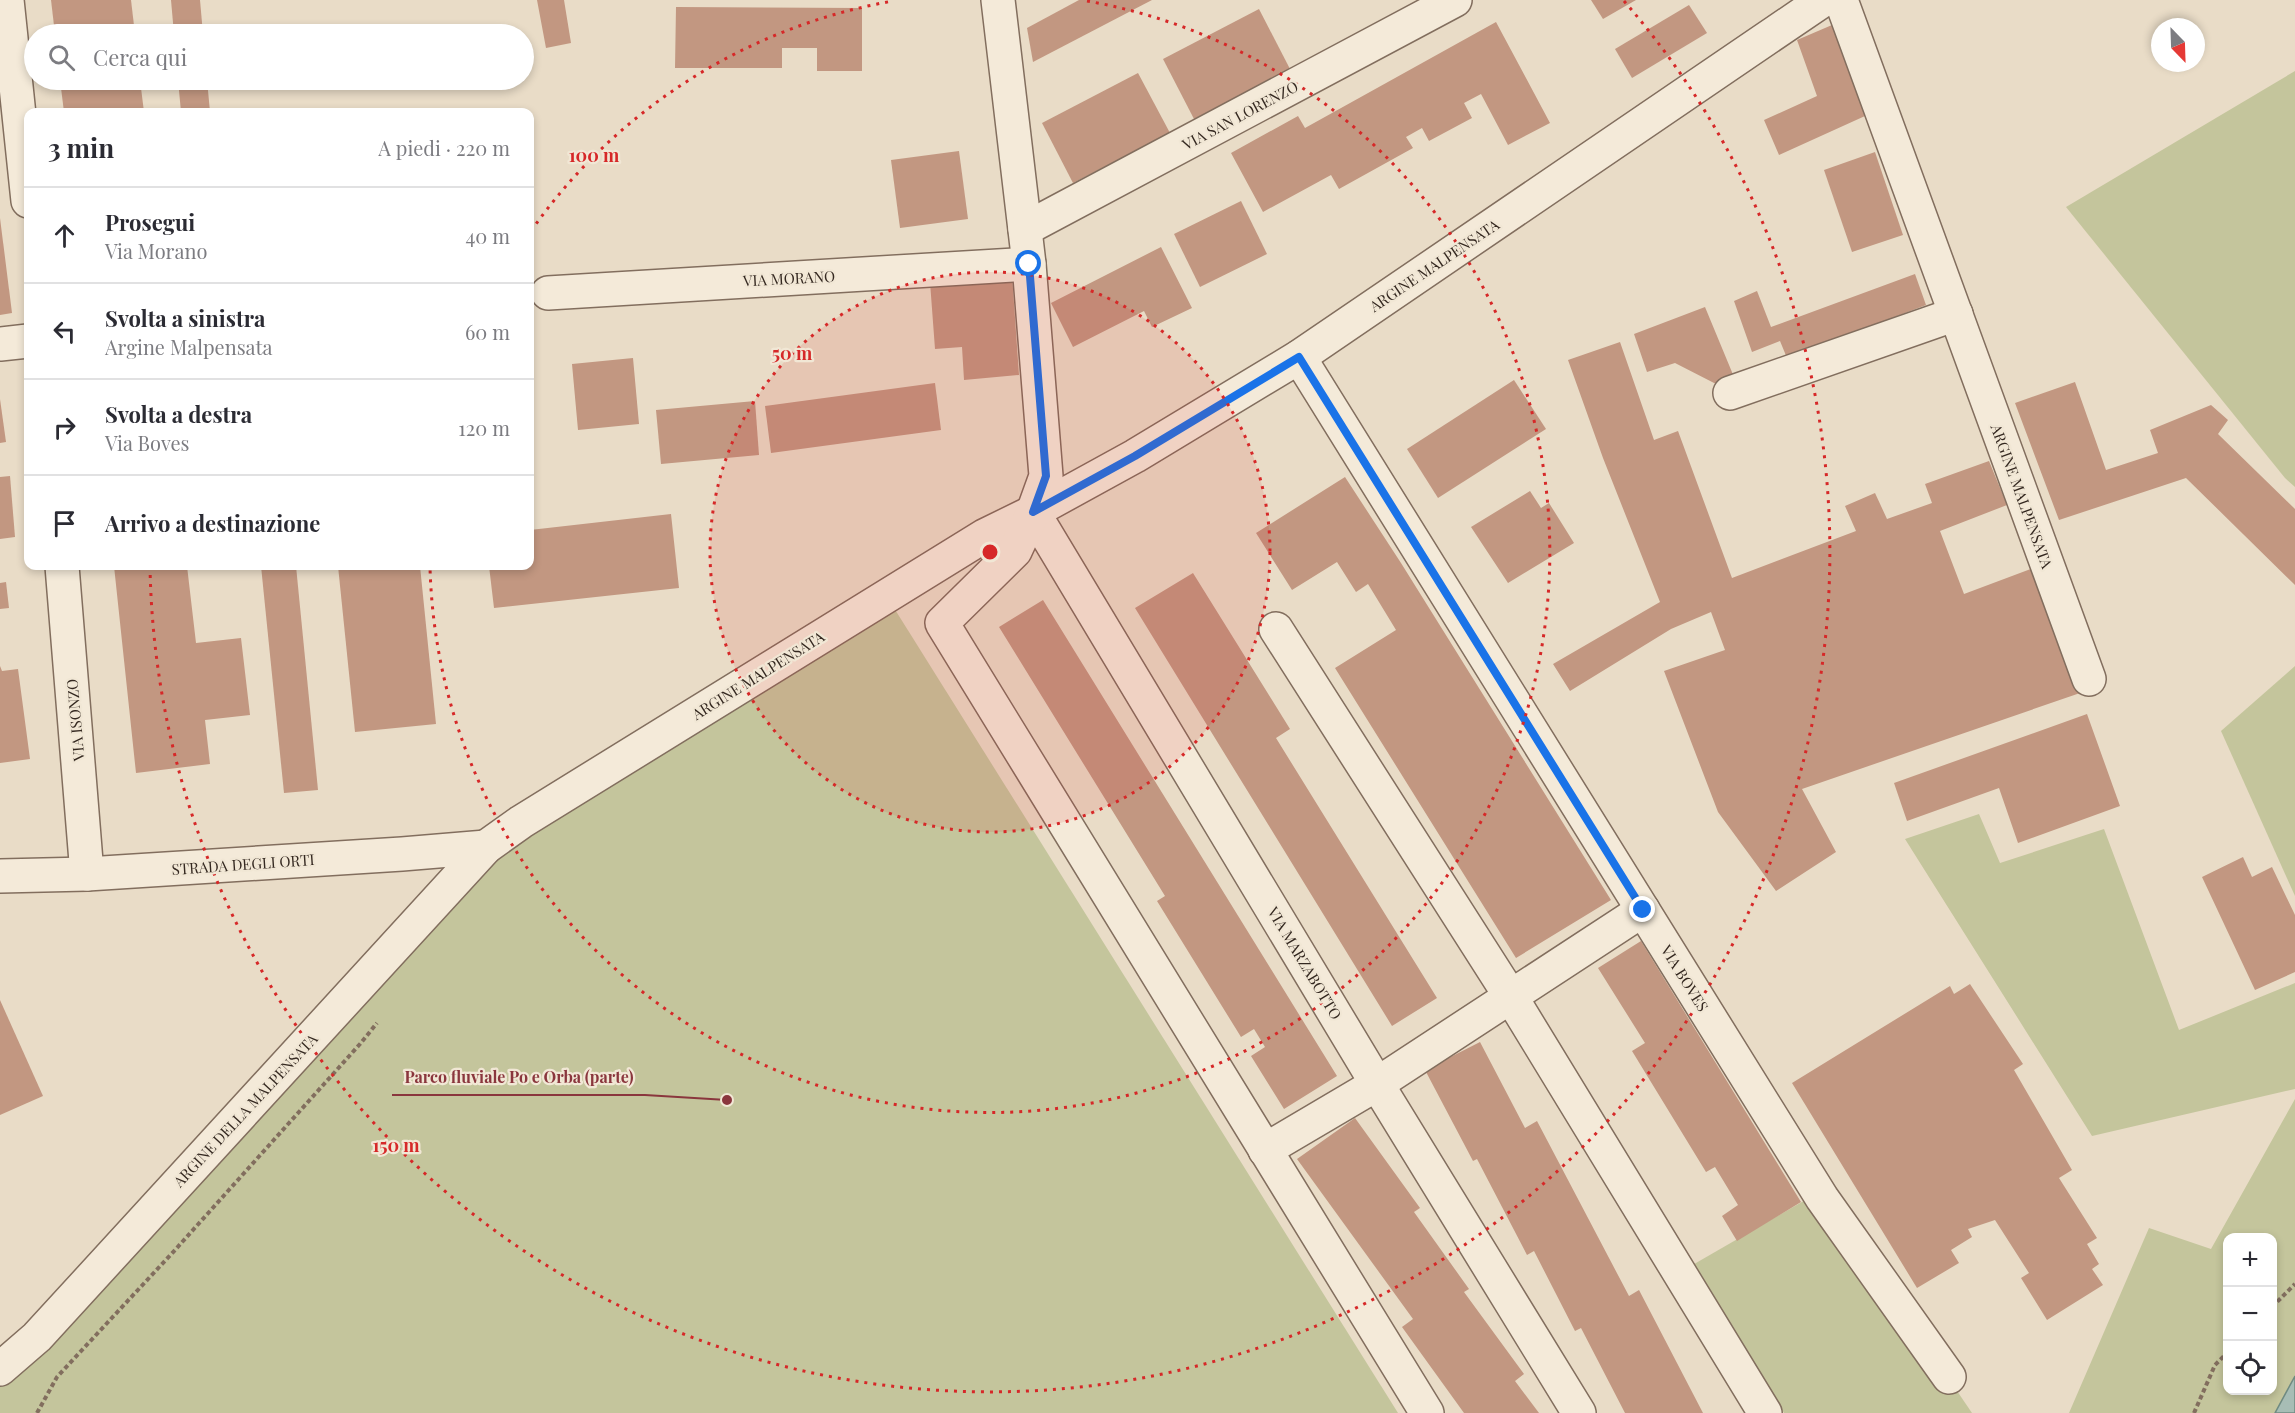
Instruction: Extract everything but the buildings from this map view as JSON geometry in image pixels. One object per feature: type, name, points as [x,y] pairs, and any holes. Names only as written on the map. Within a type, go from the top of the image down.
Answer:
[{"type":"street","points":[[7,0],[24,163]]},
{"type":"street","points":[[998,0],[1029,264],[1046,476],[1015,551],[942,623],[1427,1413]]},
{"type":"street","name":"VIA SAN LORENZO","points":[[1025,229],[1455,0]]},
{"type":"street","name":"ARGINE MALPENSATA","points":[[486,847],[531,815],[984,536],[1135,456],[1299,357],[1823,0]]},
{"type":"street","name":"ARGINE MALPENSATA","points":[[1841,0],[2089,679]]},
{"type":"street","name":"VIA MORANO","points":[[548,293],[1029,264]]},
{"type":"street","points":[[1730,393],[1956,314]]},
{"type":"street","points":[[0,344],[24,341]]},
{"type":"street","name":"VIA BOVES","points":[[1299,357],[1822,1198],[1949,1377]]},
{"type":"street","name":"VIA MARZABOTTO","points":[[1033,512],[1377,1084],[1579,1413]]},
{"type":"street","name":"VIA ISONZO","points":[[62,570],[87,874]]},
{"type":"street","points":[[1276,629],[1511,997],[1765,1413]]},
{"type":"street","name":"STRADA DEGLI ORTI","points":[[0,876],[87,874],[486,847]]},
{"type":"street","name":"ARGINE DELLA MALPENSATA","points":[[0,1369],[37,1337],[486,847]]},
{"type":"street","points":[[1266,1150],[1377,1084],[1643,910]]},
{"type":"path","points":[[2277,1302],[2295,1284]]},
{"type":"path","points":[[2194,1413],[2215,1365],[2223,1357]]},
{"type":"green space","points":[[2295,71],[2295,487],[2285,478],[2066,207]]},
{"type":"green space","points":[[889,600],[1398,1413],[0,1413],[0,1354],[506,847]]},
{"type":"green space","points":[[2295,666],[2295,896],[2221,731]]},
{"type":"green space","points":[[1979,814],[2000,863],[2104,829],[2179,1030],[2295,983],[2295,1089],[2092,1136],[1905,839]]},
{"type":"green space","points":[[2295,1099],[2295,1413],[2069,1413],[2149,1228],[2211,1249]]},
{"type":"green space","points":[[1821,1191],[1972,1413],[1784,1413],[1689,1267]]},
{"type":"water","points":[[2295,1376],[2295,1413],[2275,1413]]},
{"type":"place","name":"Parco fluviale Po e Orba (parte)","points":[[727,1100]]},
{"type":"route","points":[[1029,264],[1046,476],[1033,512],[1135,456],[1299,357],[1643,910]]}]
